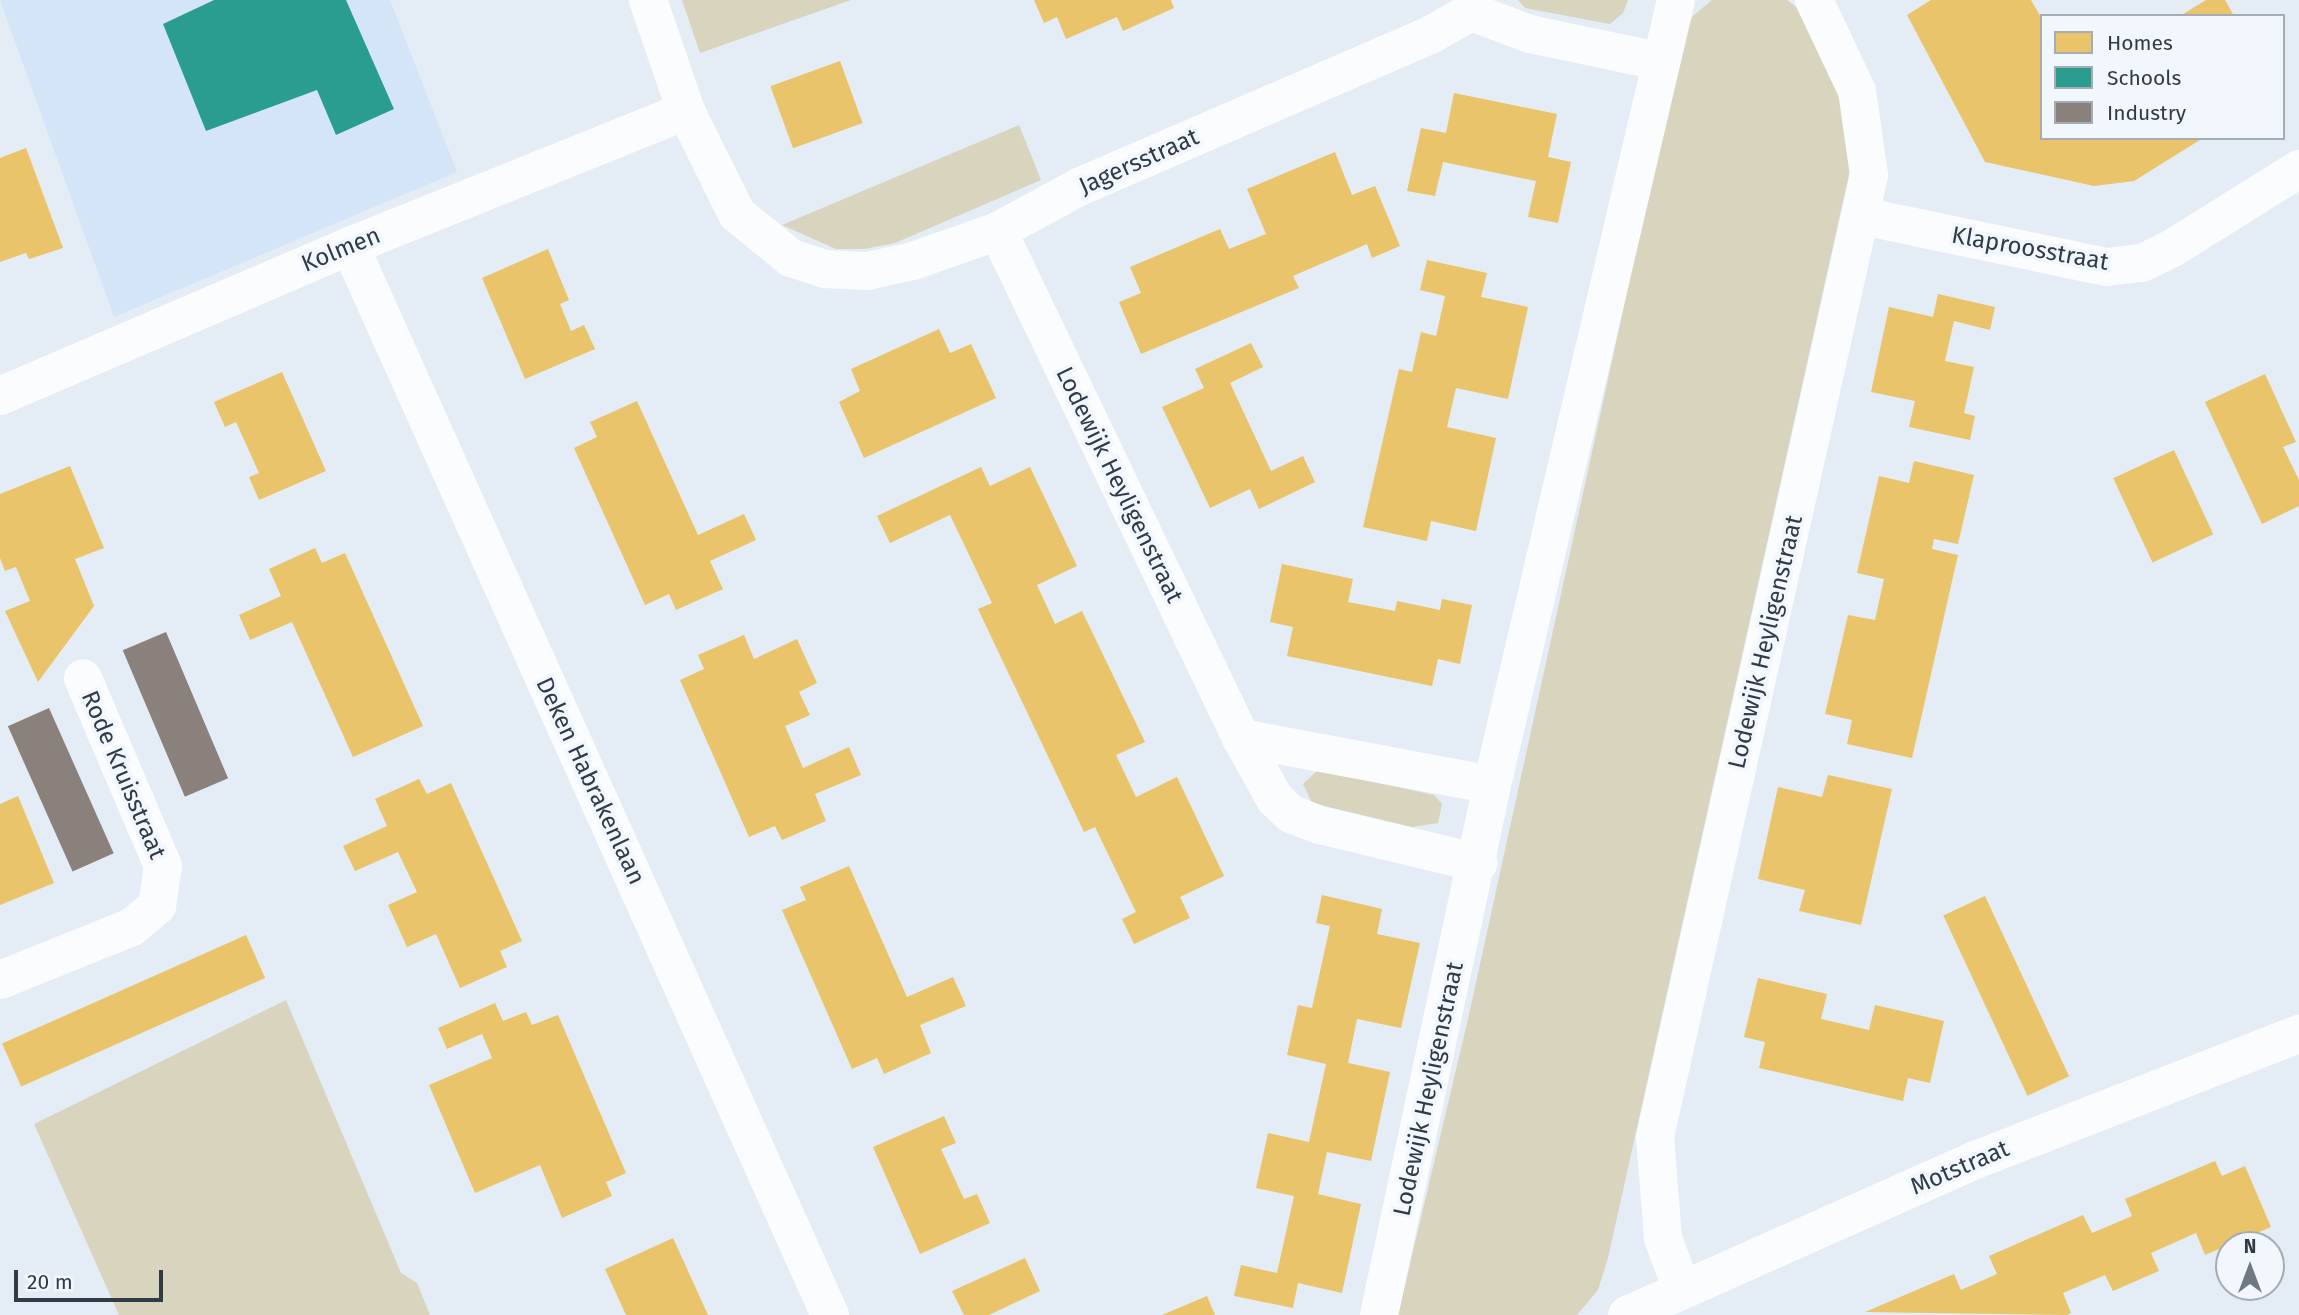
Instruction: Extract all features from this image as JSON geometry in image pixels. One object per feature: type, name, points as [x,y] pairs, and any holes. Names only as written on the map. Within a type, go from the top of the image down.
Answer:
[{"type":"street","name":"Jagersstraat","points":[[648,0],[686,111],[737,214],[791,258],[824,269],[867,271],[913,261],[998,231],[1079,187],[1432,34],[1476,6],[1530,34],[1658,61]]},
{"type":"street","name":"Lodewijk Heyligenstraat","points":[[1379,1315],[1478,863],[1492,785],[1658,61],[1676,0]]},
{"type":"street","name":"Lodewijk Heyligenstraat","points":[[1682,1290],[1663,1238],[1655,1137],[1869,175],[1868,142],[1857,91],[1814,0]]},
{"type":"street","name":"Kolmen","points":[[0,396],[350,246],[686,111]]},
{"type":"street","name":"Klaproosstraat","points":[[1862,216],[2107,267],[2142,263],[2171,249],[2299,169]]},
{"type":"street","name":"Lodewijk Heyligenstraat","points":[[998,231],[1241,738],[1275,799],[1291,814],[1478,863]]},
{"type":"street","name":"Deken Habrakenlaan","points":[[350,246],[830,1315]]},
{"type":"street","name":"Rode Kruisstraat","points":[[0,981],[132,927],[157,906],[163,866],[83,678]]},
{"type":"street","points":[[1241,738],[1492,785]]},
{"type":"street","name":"Motstraat","points":[[1628,1315],[1973,1161],[2296,1045]]},
{"type":"shaded area","points":[[0,0],[390,0],[457,172],[114,317]]},
{"type":"shaded area","points":[[682,0],[851,0],[700,53]]},
{"type":"shaded area","points":[[1518,0],[1628,0],[1623,13],[1610,24],[1525,8]]},
{"type":"shaded area","points":[[1712,0],[1787,0],[1799,9],[1845,100],[1852,161],[1608,1258],[1598,1290],[1577,1315],[1398,1315],[1468,1019],[1684,32],[1693,16]]},
{"type":"shaded area","points":[[1019,125],[1041,180],[895,243],[864,249],[836,249],[782,225]]},
{"type":"shaded area","points":[[1318,770],[1434,795],[1442,804],[1438,823],[1412,827],[1312,803],[1303,784]]},
{"type":"shaded area","points":[[286,1000],[401,1273],[417,1283],[430,1315],[119,1315],[34,1124]]},
{"type":"building: Homes","points":[[1034,0],[1171,0],[1174,8],[1123,31],[1117,17],[1066,39],[1057,17],[1044,23]]},
{"type":"building: Homes","points":[[1931,0],[2031,0],[2040,16],[2040,140],[2200,140],[2134,181],[2094,186],[1985,162],[1907,15]]},
{"type":"building: Homes","points":[[2206,0],[2225,0],[2233,14],[2183,14]]},
{"type":"building: Homes","points":[[840,61],[863,123],[793,148],[770,86]]},
{"type":"building: Homes","points":[[1454,93],[1557,114],[1548,157],[1571,162],[1558,223],[1528,217],[1536,181],[1443,162],[1435,196],[1407,191],[1421,128],[1446,133]]},
{"type":"building: Homes","points":[[26,148],[63,248],[29,259],[26,253],[0,262],[0,158]]},
{"type":"building: Homes","points":[[1335,152],[1352,195],[1375,186],[1400,246],[1372,258],[1367,244],[1293,276],[1299,288],[1141,354],[1119,302],[1141,293],[1130,267],[1220,229],[1229,249],[1266,234],[1247,189]]},
{"type":"building: Homes","points":[[548,249],[569,300],[560,304],[571,331],[584,325],[595,349],[525,379],[482,278]]},
{"type":"building: Homes","points":[[1427,260],[1487,273],[1481,297],[1528,307],[1508,399],[1456,388],[1447,427],[1496,438],[1476,531],[1431,521],[1427,541],[1363,527],[1399,369],[1412,372],[1421,332],[1436,336],[1445,296],[1420,290]]},
{"type":"building: Homes","points":[[1938,294],[1995,307],[1990,330],[1954,321],[1945,361],[1974,367],[1964,413],[1975,416],[1970,440],[1909,427],[1915,401],[1871,392],[1889,307],[1933,317]]},
{"type":"building: Homes","points":[[939,329],[950,353],[971,344],[996,398],[864,458],[839,402],[860,391],[851,369]]},
{"type":"building: Homes","points":[[1251,343],[1263,367],[1230,383],[1271,471],[1303,456],[1315,482],[1259,509],[1250,489],[1210,508],[1162,407],[1204,388],[1195,369]]},
{"type":"building: Homes","points":[[282,372],[326,471],[259,500],[249,477],[259,473],[236,422],[225,427],[214,402]]},
{"type":"building: Homes","points":[[2265,374],[2296,442],[2283,447],[2299,480],[2299,506],[2262,524],[2205,402]]},
{"type":"building: Homes","points":[[637,401],[698,535],[744,514],[756,540],[710,561],[723,589],[676,610],[669,594],[645,605],[574,448],[597,437],[590,422]]},
{"type":"building: Homes","points":[[2174,450],[2213,534],[2153,563],[2113,478]]},
{"type":"building: Homes","points":[[1914,461],[1974,475],[1958,544],[1934,539],[1932,549],[1958,555],[1912,758],[1847,744],[1852,720],[1825,714],[1848,615],[1875,620],[1884,579],[1857,573],[1879,476],[1909,483]]},
{"type":"building: Homes","points":[[70,466],[104,548],[75,559],[94,606],[38,682],[5,611],[30,601],[16,567],[5,571],[0,558],[0,494]]},
{"type":"building: Homes","points":[[981,467],[990,486],[1030,467],[1077,566],[1037,585],[1055,624],[1082,611],[1145,742],[1116,755],[1136,797],[1177,777],[1224,876],[1180,897],[1190,918],[1134,944],[1122,919],[1136,912],[1095,827],[1084,832],[978,609],[992,603],[950,515],[890,543],[877,516]]},
{"type":"building: Homes","points":[[315,548],[322,563],[345,553],[423,726],[353,757],[292,622],[250,640],[239,615],[281,596],[269,569]]},
{"type":"building: Homes","points":[[1282,564],[1353,579],[1348,602],[1395,611],[1397,601],[1440,610],[1442,599],[1472,605],[1460,664],[1438,659],[1432,686],[1287,656],[1293,627],[1270,622]]},
{"type":"building: Homes","points":[[744,635],[754,659],[797,639],[817,683],[799,692],[810,715],[785,726],[803,768],[849,747],[861,775],[815,794],[826,821],[782,840],[775,826],[749,837],[680,680],[704,669],[698,655]]},
{"type":"building: Homes","points":[[1828,775],[1892,789],[1861,925],[1799,911],[1805,890],[1758,879],[1778,787],[1822,797]]},
{"type":"building: Homes","points":[[419,779],[427,794],[451,783],[522,941],[500,951],[507,967],[460,988],[436,934],[407,947],[388,905],[417,892],[398,852],[355,871],[343,846],[387,826],[375,799]]},
{"type":"building: Homes","points":[[18,796],[54,883],[0,905],[0,804]]},
{"type":"building: Homes","points":[[849,866],[907,997],[953,977],[966,1006],[920,1025],[931,1053],[884,1074],[877,1058],[852,1069],[782,910],[806,900],[800,887]]},
{"type":"building: Homes","points":[[1322,895],[1382,909],[1377,934],[1420,943],[1401,1028],[1357,1019],[1348,1063],[1390,1072],[1371,1161],[1327,1152],[1318,1194],[1361,1204],[1342,1293],[1298,1283],[1293,1308],[1234,1296],[1241,1265],[1277,1273],[1294,1196],[1256,1188],[1268,1133],[1309,1142],[1326,1064],[1287,1055],[1298,1005],[1312,1008],[1330,926],[1316,923]]},
{"type":"building: Homes","points":[[1985,896],[2069,1076],[2027,1096],[1943,915]]},
{"type":"building: Homes","points":[[246,935],[265,978],[21,1087],[2,1044]]},
{"type":"building: Homes","points":[[1758,978],[1827,994],[1821,1019],[1869,1030],[1875,1005],[1944,1021],[1930,1083],[1908,1078],[1903,1101],[1759,1068],[1765,1042],[1744,1037]]},
{"type":"building: Homes","points":[[495,1003],[503,1021],[526,1012],[532,1025],[558,1015],[626,1173],[606,1182],[612,1196],[562,1218],[540,1165],[475,1193],[429,1085],[492,1058],[482,1034],[447,1049],[438,1028]]},
{"type":"building: Homes","points":[[944,1116],[956,1143],[941,1149],[964,1199],[977,1194],[990,1223],[920,1254],[873,1147]]},
{"type":"building: Homes","points":[[2215,1161],[2222,1176],[2245,1166],[2271,1227],[2262,1231],[2215,1231],[2215,1251],[2205,1255],[2196,1233],[2151,1253],[2159,1271],[2113,1291],[2105,1275],[2063,1293],[2071,1313],[2067,1315],[1865,1312],[1954,1274],[1961,1290],[1997,1274],[1989,1256],[2083,1215],[2092,1233],[2132,1216],[2125,1199]]},
{"type":"building: Homes","points":[[673,1238],[708,1315],[626,1315],[605,1269]]},
{"type":"building: Homes","points":[[1025,1258],[1040,1291],[989,1315],[964,1315],[952,1291]]},
{"type":"building: Homes","points":[[1207,1296],[1215,1315],[1162,1315]]},
{"type":"building: Schools","points":[[214,0],[346,0],[394,109],[336,135],[317,90],[206,131],[163,24]]},
{"type":"building: Industry","points":[[166,632],[228,778],[185,797],[123,650]]},
{"type":"building: Industry","points":[[49,708],[114,853],[73,872],[8,726]]}]
